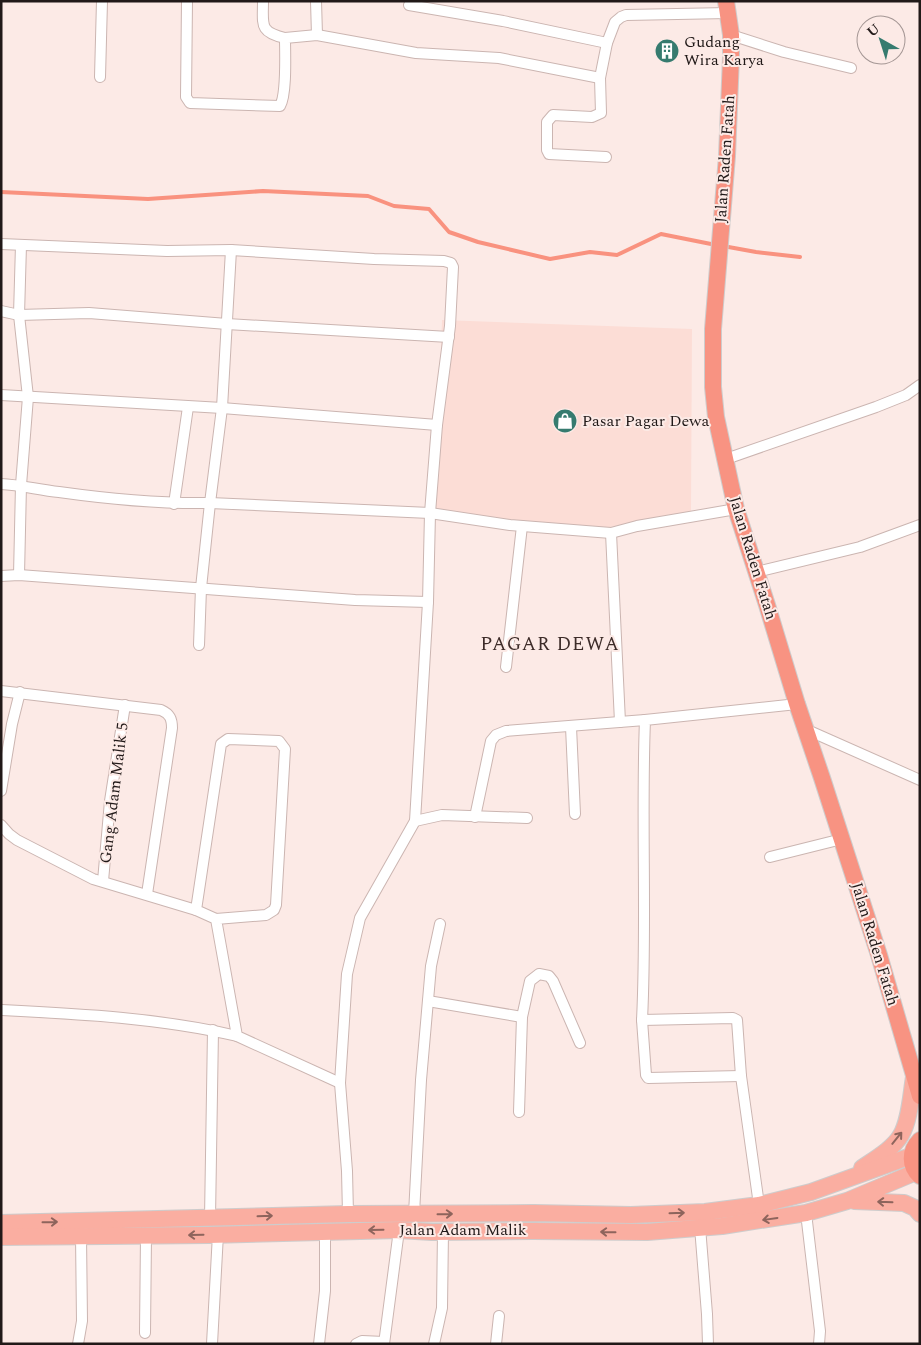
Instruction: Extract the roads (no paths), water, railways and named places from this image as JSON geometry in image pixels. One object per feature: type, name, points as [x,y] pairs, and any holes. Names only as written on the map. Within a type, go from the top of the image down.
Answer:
[{"type":"highway","name":"Jalan Raden Fatah","points":[[727,7],[731,36],[727,147],[713,329],[713,387],[716,417],[736,509],[768,605],[796,704],[879,955],[905,1045],[917,1073],[920,1096]]},
{"type":"highway","points":[[918,1174],[911,1162],[911,1156],[913,1149],[920,1140]]},
{"type":"main road","points":[[846,1180],[880,1155],[902,1134],[917,1073]]},
{"type":"main road","name":"Jalan Adam Malik","points":[[1,1236],[210,1218],[348,1214],[534,1213],[631,1215],[705,1212],[758,1205],[811,1192],[911,1156]]},
{"type":"main road","name":"Jalan Adam Malik","points":[[1,1223],[146,1236],[399,1230],[647,1232],[700,1228],[806,1213],[847,1201],[918,1174]]},
{"type":"main road","points":[[847,1201],[904,1203],[915,1208],[920,1214]]},
{"type":"main road","points":[[534,1213],[534,1231]]},
{"type":"street","points":[[100,78],[102,1]]},
{"type":"street","points":[[187,1],[186,97],[190,103],[280,106],[284,90],[285,38]]},
{"type":"street","points":[[263,1],[263,24],[265,29],[270,34],[285,38],[317,35],[416,53],[499,58],[600,78]]},
{"type":"street","points":[[316,1],[317,35]]},
{"type":"street","points":[[409,5],[503,21],[607,43]]},
{"type":"street","points":[[606,157],[552,155],[547,150],[547,122],[553,115],[592,117],[601,113],[600,78],[607,43],[615,22],[626,15],[727,7]]},
{"type":"street","points":[[731,36],[784,52],[851,68]]},
{"type":"street","points":[[1,244],[168,251],[231,250],[374,260],[444,261],[451,263],[454,271],[449,337],[437,425],[430,513],[428,602],[415,821],[360,918],[347,974],[340,1083],[347,1170],[348,1214]]},
{"type":"street","points":[[19,575],[21,485],[28,396],[19,315],[21,245]]},
{"type":"street","points":[[199,644],[201,588],[222,408],[231,250]]},
{"type":"street","points":[[1,311],[19,315],[89,313],[227,324],[449,337]]},
{"type":"street","points":[[726,460],[876,407],[906,395],[920,385]]},
{"type":"street","points":[[1,395],[222,408],[437,425]]},
{"type":"street","points":[[174,504],[188,407]]},
{"type":"street","points":[[1,484],[21,485],[57,492],[174,504],[210,503],[430,513],[522,526],[611,533],[637,526],[736,509]]},
{"type":"street","points":[[506,667],[522,526]]},
{"type":"street","points":[[756,572],[860,547],[920,526]]},
{"type":"street","points":[[611,533],[620,722]]},
{"type":"street","points":[[1,576],[19,575],[355,600],[428,602]]},
{"type":"street","points":[[1,691],[161,710],[166,712],[172,719],[147,894]]},
{"type":"street","points":[[1,791],[12,724],[20,692]]},
{"type":"street","points":[[475,817],[492,741],[494,737],[506,731],[645,720],[796,704]]},
{"type":"street","name":"Gang Adam Malik 5","points":[[103,881],[110,801],[125,705]]},
{"type":"street","points":[[645,720],[643,775],[644,979],[642,1020],[646,1075],[648,1078],[741,1076]]},
{"type":"street","points":[[571,726],[575,814]]},
{"type":"street","points":[[805,728],[920,780]]},
{"type":"street","points":[[1,824],[17,840],[93,880],[103,881],[147,894],[196,910],[216,919],[266,915],[274,910],[276,905],[285,749],[279,741],[228,739],[222,744],[196,910]]},
{"type":"street","points":[[415,821],[442,815],[527,818]]},
{"type":"street","points":[[770,856],[842,839]]},
{"type":"street","points":[[216,919],[237,1036]]},
{"type":"street","points":[[414,1214],[421,1080],[431,966],[440,924]]},
{"type":"street","points":[[519,1112],[522,1017],[530,981],[540,974],[549,976],[553,981],[580,1043]]},
{"type":"street","points":[[428,1001],[522,1017]]},
{"type":"street","points":[[1,1010],[93,1014],[213,1030],[237,1036],[340,1083]]},
{"type":"street","points":[[642,1020],[735,1018],[739,1024],[741,1076],[758,1205]]},
{"type":"street","points":[[210,1218],[213,1030]]},
{"type":"street","points":[[806,1213],[820,1331],[819,1344]]},
{"type":"street","points":[[700,1228],[708,1344]]},
{"type":"street","points":[[78,1344],[82,1321],[80,1229]]},
{"type":"street","points":[[356,1344],[362,1341],[384,1343],[399,1230]]},
{"type":"street","points":[[319,1344],[325,1291],[325,1231]]},
{"type":"street","points":[[434,1344],[442,1308],[443,1231]]},
{"type":"street","points":[[212,1344],[218,1234]]},
{"type":"street","points":[[145,1333],[146,1236]]},
{"type":"street","points":[[496,1344],[499,1316]]},
{"type":"waterway","points":[[1,192],[148,199],[263,191],[368,196],[394,206],[429,209],[449,232],[478,242],[550,259],[590,252],[617,255],[661,234],[716,245]]},
{"type":"waterway","points":[[723,246],[800,257]]},
{"type":"place","name":"Gudang Wira Karya","points":[[667,51]]},
{"type":"place","name":"Pasar Pagar Dewa","points":[[565,421]]},
{"type":"district","name":"PAGAR DEWA","points":[[550,644]]}]
